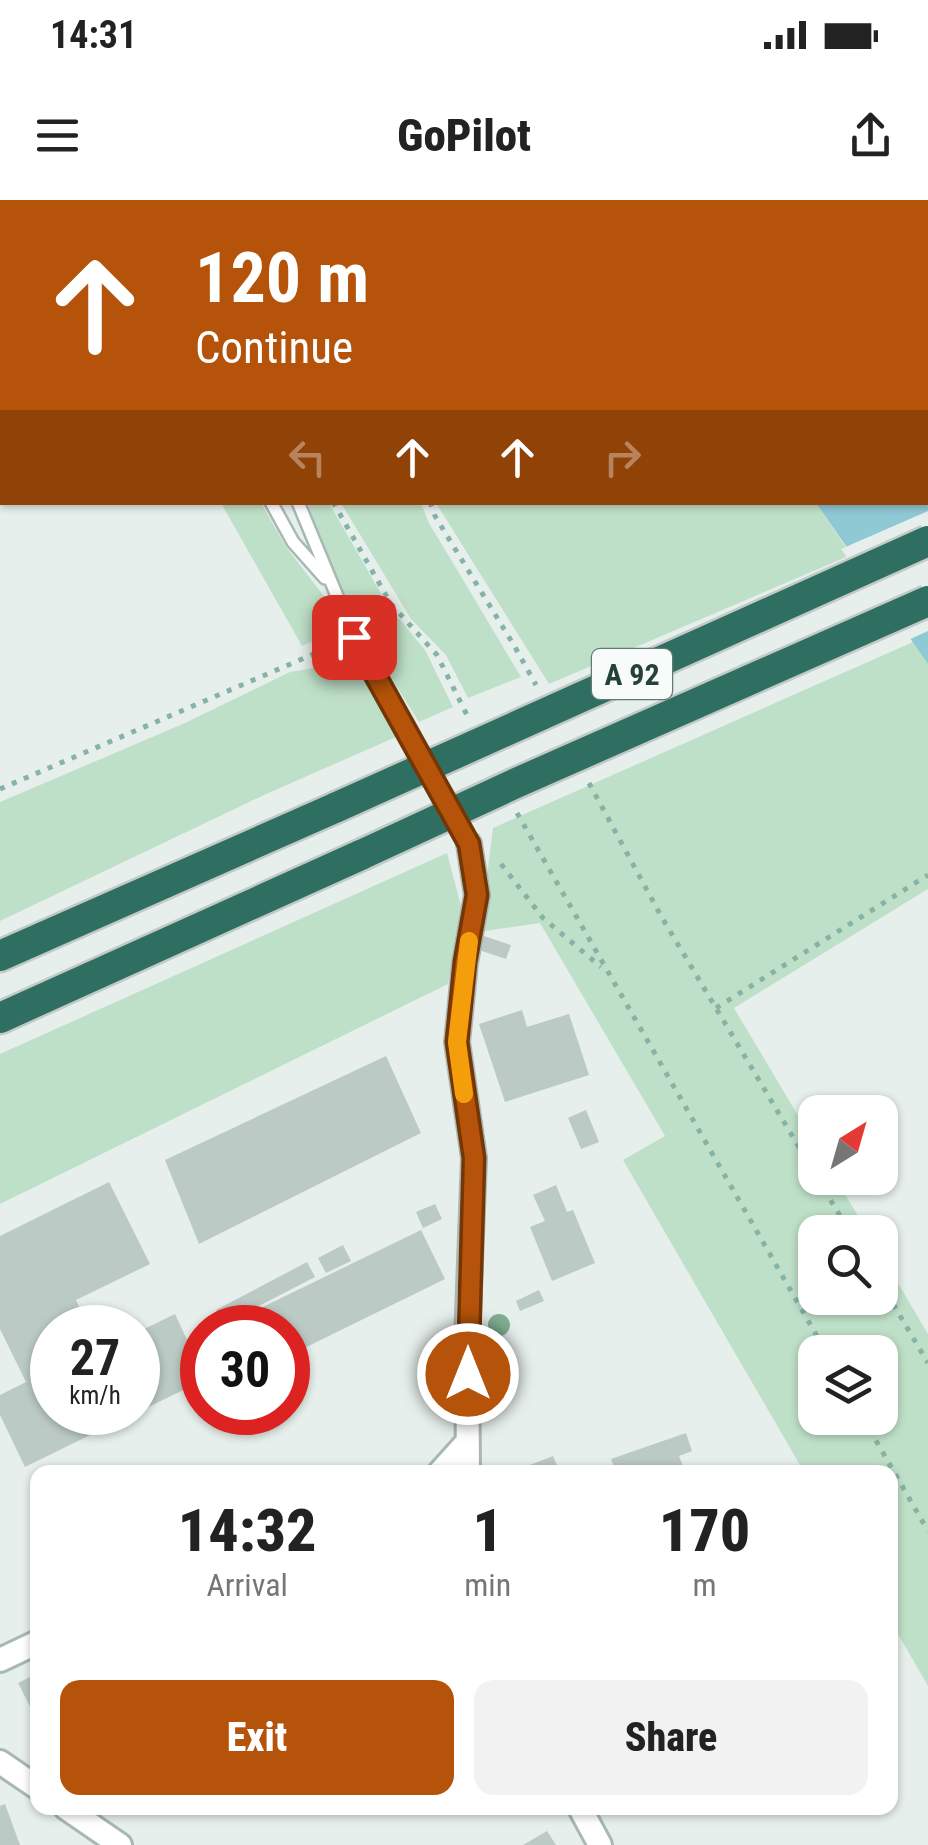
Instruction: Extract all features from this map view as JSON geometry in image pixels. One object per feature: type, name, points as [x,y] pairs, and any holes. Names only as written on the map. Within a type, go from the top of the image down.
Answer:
[{"type":"highway","name":"A 92","points":[[0,956],[928,541]]},
{"type":"highway","name":"A 92","points":[[0,1018],[928,601]]},
{"type":"street","points":[[468,1465],[467,1340],[474,1158],[457,1042],[477,895],[469,844]]},
{"type":"street","points":[[447,1465],[468,1442]]},
{"type":"street","points":[[0,1660],[30,1646]]},
{"type":"street","points":[[0,1762],[30,1783]]},
{"type":"street","points":[[76,1815],[120,1845]]},
{"type":"street","points":[[584,1815],[600,1845]]},
{"type":"lane","points":[[273,505],[293,542],[332,584]]},
{"type":"lane","points":[[299,505],[354,637],[469,844]]},
{"type":"path","points":[[335,505],[391,604],[437,655]]},
{"type":"path","points":[[431,505],[542,697]]},
{"type":"path","points":[[0,788],[354,637]]},
{"type":"path","points":[[588,782],[661,916],[798,1146]]},
{"type":"path","points":[[530,839],[816,1335]]},
{"type":"path","points":[[469,844],[497,860],[543,918],[607,972]]},
{"type":"path","points":[[716,1008],[928,875]]},
{"type":"path","points":[[898,1312],[928,1363]]},
{"type":"path","points":[[873,1435],[890,1465]]},
{"type":"path","points":[[898,1479],[928,1531]]},
{"type":"green space","points":[[222,505],[262,505],[286,547],[330,604],[324,636],[302,646]]},
{"type":"green space","points":[[309,505],[330,505],[387,604],[425,650],[453,707],[419,722],[342,589]]},
{"type":"green space","points":[[342,505],[422,505],[521,677],[468,698],[446,655],[411,619]]},
{"type":"green space","points":[[437,505],[817,505],[851,555],[549,684]]},
{"type":"green space","points":[[913,642],[928,664],[928,889],[734,1008],[798,1115],[798,1195],[845,1195],[858,1215],[798,1215],[798,1315],[898,1315],[898,1283],[928,1334],[928,1686],[898,1634],[898,1465],[800,1465],[623,1160],[665,1136],[540,923],[485,931],[481,925],[493,828]]},
{"type":"green space","points":[[337,664],[362,677],[396,737],[264,795],[0,921],[0,802],[185,723],[290,672]]},
{"type":"green space","points":[[447,853],[461,906],[448,984],[0,1204],[0,1054]]},
{"type":"water","points":[[817,505],[928,505],[928,664]]},
{"type":"pier","points":[[928,511],[928,631],[906,641],[841,549]]},
{"type":"building","points":[[484,936],[511,945],[506,959],[479,950]]},
{"type":"building","points":[[522,1010],[527,1027],[569,1014],[589,1075],[505,1102],[479,1024]]},
{"type":"building","points":[[386,1056],[421,1133],[199,1244],[165,1160]]},
{"type":"building","points":[[586,1110],[599,1142],[581,1149],[568,1118]]},
{"type":"building","points":[[109,1182],[150,1264],[76,1300],[78,1305],[30,1305],[30,1435],[90,1435],[25,1467],[0,1415],[0,1395],[26,1382],[0,1329],[0,1236]]},
{"type":"building","points":[[556,1185],[567,1212],[573,1210],[595,1263],[552,1281],[530,1227],[545,1221],[533,1195]]},
{"type":"building","points":[[435,1204],[442,1219],[423,1228],[416,1212]]},
{"type":"building","points":[[421,1230],[445,1279],[310,1345],[310,1305],[267,1305]]},
{"type":"building","points":[[343,1245],[351,1261],[326,1273],[318,1258]]},
{"type":"building","points":[[307,1262],[315,1277],[261,1305],[225,1305]]},
{"type":"building","points":[[539,1290],[544,1301],[520,1311],[516,1301]]},
{"type":"building","points":[[175,1314],[180,1325],[180,1392],[160,1401],[160,1321]]},
{"type":"building","points":[[686,1433],[692,1451],[679,1456],[683,1465],[613,1465],[611,1459]]},
{"type":"building","points":[[553,1456],[557,1465],[530,1465]]},
{"type":"building","points":[[30,1677],[30,1706],[18,1683]]},
{"type":"building","points":[[5,1804],[20,1845],[0,1845],[0,1806]]},
{"type":"building","points":[[547,1831],[556,1845],[523,1845]]},
{"type":"slow traffic","points":[[464,1094],[457,1042],[469,941]]},
{"type":"route","points":[[354,637],[469,844],[477,895],[457,1042],[474,1158],[468,1374]]}]
